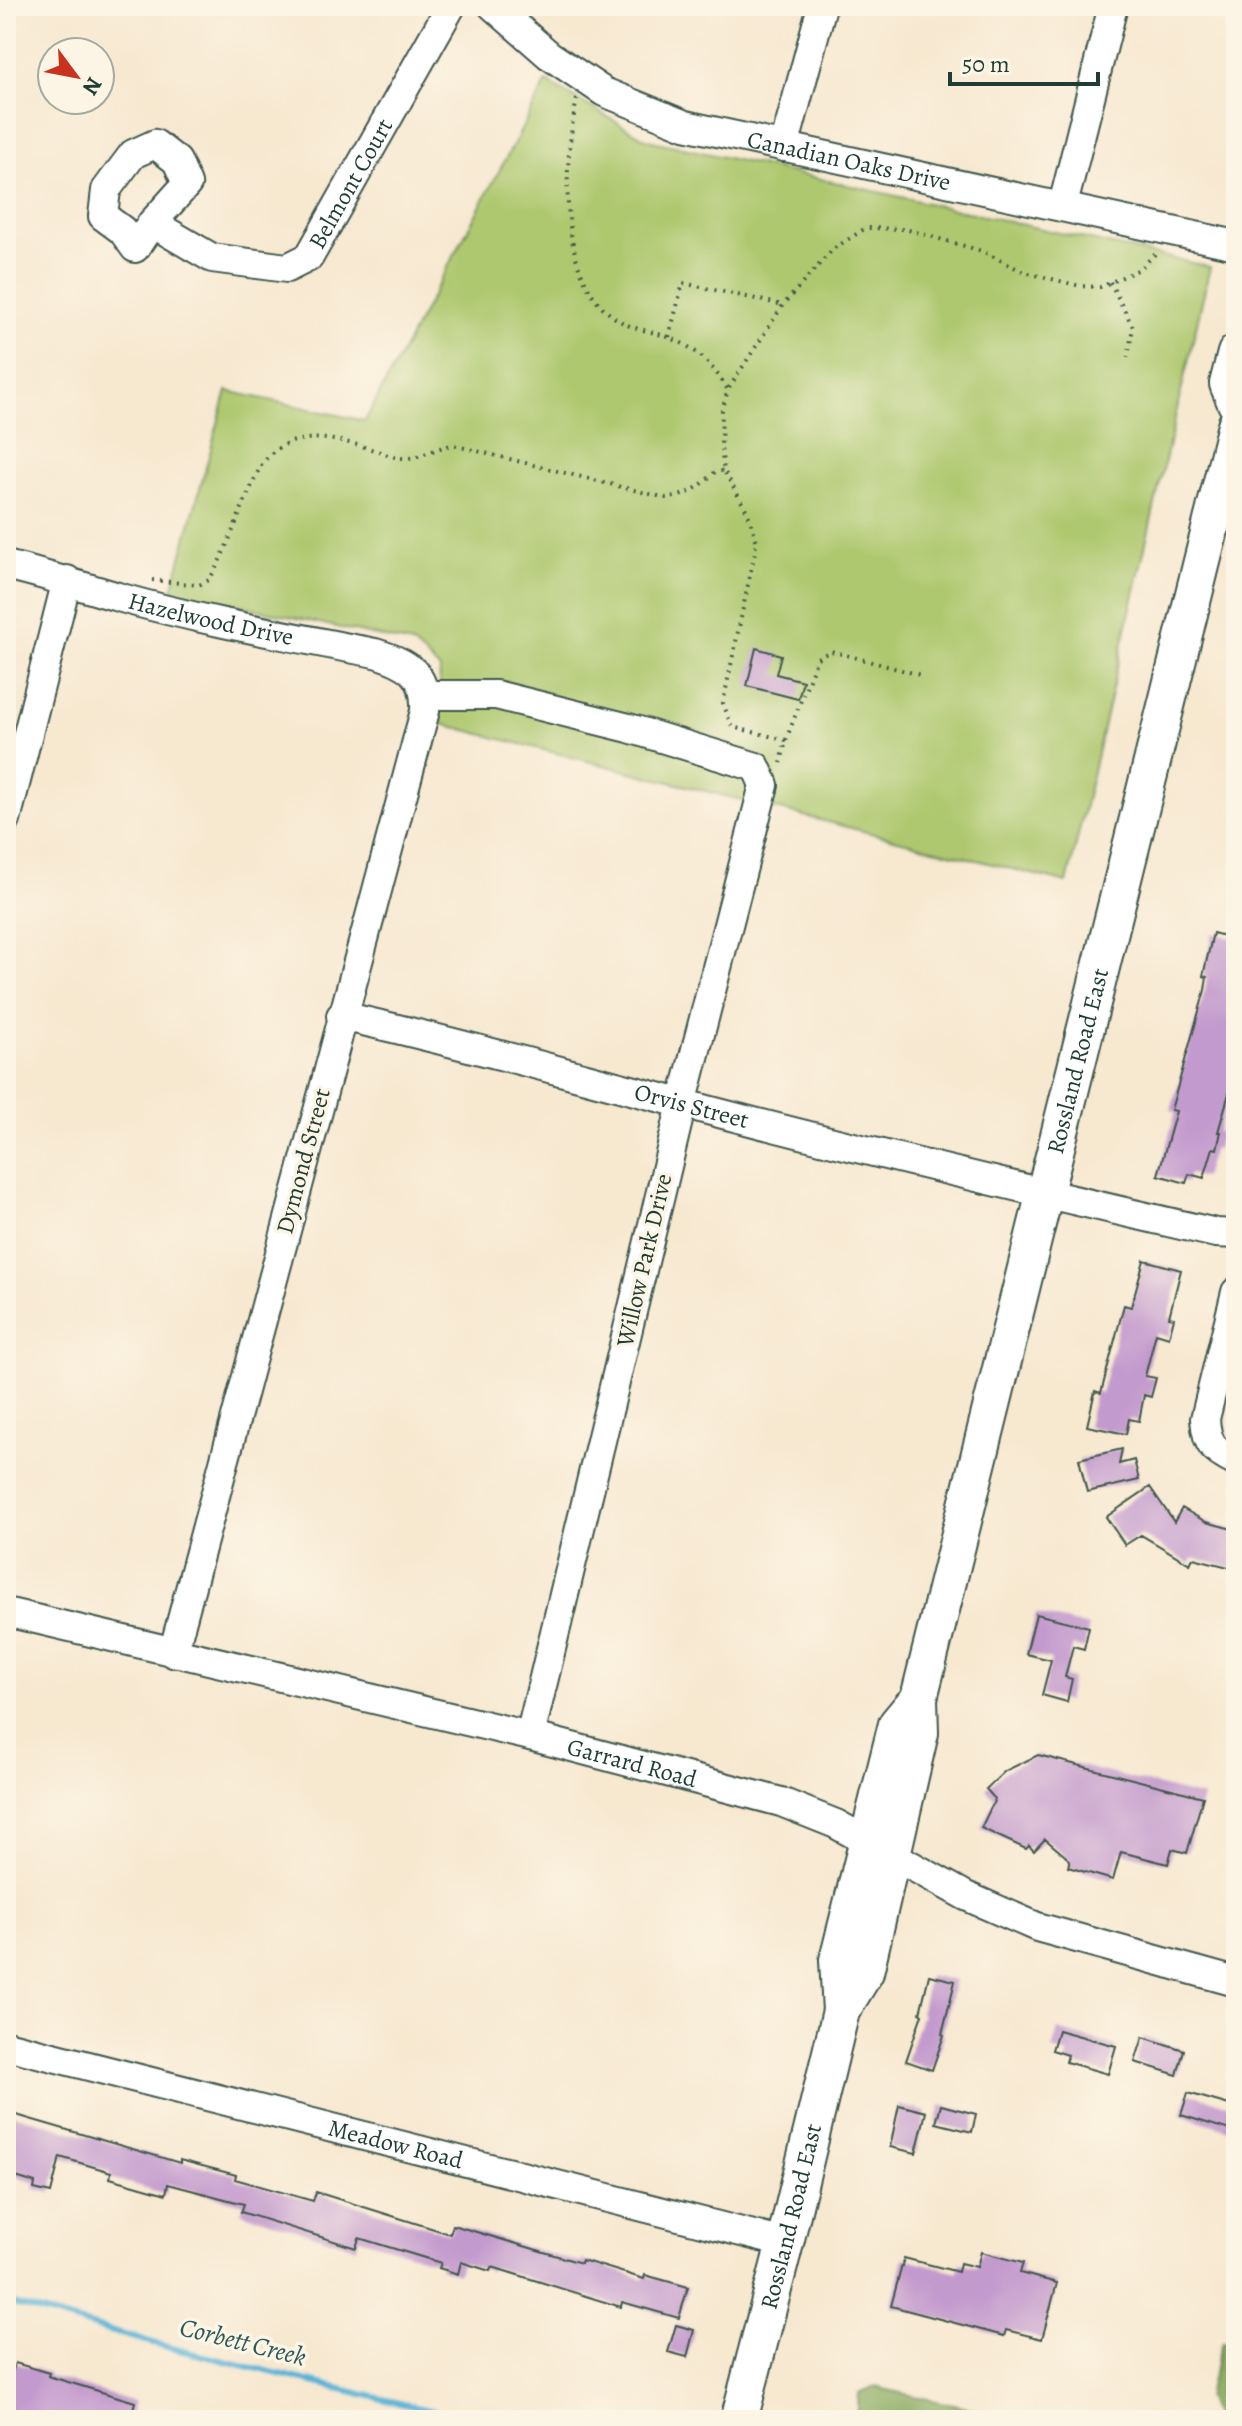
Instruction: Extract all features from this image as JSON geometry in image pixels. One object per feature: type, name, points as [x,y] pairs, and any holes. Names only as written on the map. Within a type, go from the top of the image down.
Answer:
[{"type":"main road","points":[[1236,353],[1228,384],[1236,403]]},
{"type":"main road","name":"Rossland Road East","points":[[739,2420],[841,2011],[865,1972],[880,1850],[920,1733],[919,1698],[1236,425]]},
{"type":"street","name":"Belmont Court","points":[[152,223],[212,258],[287,268],[309,257],[451,6]]},
{"type":"street","name":"Canadian Oaks Drive","points":[[493,6],[549,55],[604,92],[685,125],[1236,245]]},
{"type":"street","points":[[784,147],[822,6]]},
{"type":"street","points":[[1063,205],[1113,6]]},
{"type":"street","name":"Hazelwood Drive","points":[[6,565],[67,580],[117,597],[213,620],[375,653],[395,659],[420,683]]},
{"type":"street","points":[[6,820],[67,580]]},
{"type":"street","points":[[420,683],[496,695],[629,728],[756,767],[764,785]]},
{"type":"street","name":"Dymond Street","points":[[173,1653],[425,711],[420,683]]},
{"type":"street","name":"Willow Park Drive","points":[[530,1736],[682,1104],[764,785]]},
{"type":"street","name":"Orvis Street","points":[[341,1016],[428,1035],[682,1104],[1043,1194],[1216,1233],[1236,1234]]},
{"type":"street","points":[[1236,1292],[1205,1419],[1207,1439],[1219,1454],[1236,1462]]},
{"type":"street","name":"Garrard Road","points":[[6,1612],[530,1736],[781,1802],[836,1824],[966,1896],[1037,1927],[1236,1982]]},
{"type":"street","name":"Meadow Road","points":[[6,2045],[785,2243]]},
{"type":"path","points":[[581,77],[571,126],[568,209],[576,265],[595,300],[627,325],[669,337],[701,354],[728,390]]},
{"type":"path","points":[[786,740],[732,727],[723,703],[757,542],[748,513],[724,471],[721,447],[722,410],[728,390],[783,305],[833,249],[866,228],[905,229],[982,251],[1024,272],[1080,286],[1100,287],[1140,269],[1177,232]]},
{"type":"path","points":[[1110,282],[1133,327],[1128,357]]},
{"type":"path","points":[[669,337],[683,283],[783,305]]},
{"type":"path","points":[[590,306],[595,300]]},
{"type":"path","points":[[117,597],[120,582],[129,579],[199,585],[209,580],[267,458],[284,445],[307,439],[324,437],[407,458],[437,447],[453,445],[666,498],[690,493],[716,471],[724,471]]},
{"type":"path","points":[[764,785],[780,767],[786,740],[817,658],[831,651],[924,676]]},
{"type":"green space","points":[[547,82],[648,140],[1210,267],[1067,883],[438,723],[440,669],[412,644],[172,590],[227,391],[365,421]]},
{"type":"green space","points":[[1236,2341],[1236,2420],[1216,2420],[1206,2397],[1222,2343]]},
{"type":"green space","points":[[875,2387],[1020,2420],[857,2420],[859,2394]]},
{"type":"building","points":[[756,648],[781,655],[776,674],[803,681],[798,699],[747,686]]},
{"type":"building","points":[[1213,933],[1236,939],[1236,1053],[1231,1070],[1235,1072],[1218,1132],[1221,1132],[1217,1149],[1213,1148],[1204,1178],[1189,1174],[1186,1183],[1158,1175],[1176,1111],[1171,1110],[1205,990],[1207,977],[1203,976]]},
{"type":"building","points":[[1144,1260],[1181,1270],[1169,1317],[1174,1318],[1169,1337],[1156,1333],[1145,1376],[1156,1378],[1151,1397],[1144,1395],[1139,1421],[1129,1419],[1126,1434],[1087,1426],[1095,1391],[1101,1393],[1124,1305],[1131,1307]]},
{"type":"building","points":[[1122,1449],[1119,1464],[1134,1460],[1139,1480],[1087,1492],[1079,1459]]},
{"type":"building","points":[[1150,1487],[1174,1522],[1182,1508],[1206,1522],[1236,1530],[1236,1569],[1193,1558],[1190,1564],[1141,1535],[1125,1545],[1106,1517]]},
{"type":"building","points":[[1036,1614],[1089,1627],[1084,1649],[1073,1646],[1065,1677],[1072,1679],[1067,1702],[1042,1695],[1051,1660],[1026,1654]]},
{"type":"building","points":[[1038,1755],[1203,1797],[1187,1853],[1172,1849],[1168,1864],[1121,1852],[1113,1880],[1068,1867],[1070,1860],[1045,1839],[1034,1851],[1029,1846],[1026,1849],[981,1828],[995,1799],[986,1789],[1005,1771]]},
{"type":"building","points":[[929,1975],[955,1981],[944,2035],[932,2070],[906,2061],[922,2014]]},
{"type":"building","points":[[1058,2030],[1116,2046],[1108,2074],[1066,2062],[1068,2055],[1052,2050]]},
{"type":"building","points":[[1143,2037],[1184,2050],[1177,2075],[1135,2062]]},
{"type":"building","points":[[1188,2093],[1236,2107],[1236,2132],[1181,2115]]},
{"type":"building","points":[[899,2105],[926,2112],[916,2153],[890,2147]]},
{"type":"building","points":[[941,2105],[976,2114],[972,2132],[936,2123]]},
{"type":"building","points":[[6,2112],[180,2163],[180,2160],[236,2175],[235,2179],[313,2201],[316,2192],[450,2234],[453,2225],[581,2263],[582,2260],[644,2279],[645,2275],[688,2287],[679,2318],[622,2302],[621,2307],[492,2267],[490,2271],[461,2262],[458,2274],[439,2268],[441,2263],[359,2238],[356,2248],[241,2212],[244,2204],[168,2184],[166,2194],[110,2178],[111,2172],[60,2157],[51,2193],[34,2189],[35,2183],[6,2174]]},
{"type":"building","points":[[981,2252],[1023,2263],[1020,2273],[1057,2283],[1042,2339],[1006,2330],[1004,2336],[891,2306],[904,2258],[958,2272],[960,2263],[977,2267]]},
{"type":"building","points":[[676,2325],[694,2330],[687,2357],[668,2352]]},
{"type":"building","points":[[15,2363],[135,2402],[130,2420],[29,2420],[6,2413],[6,2393]]},
{"type":"waterway","name":"Corbett Creek","points":[[6,2302],[171,2348],[470,2420]]}]
